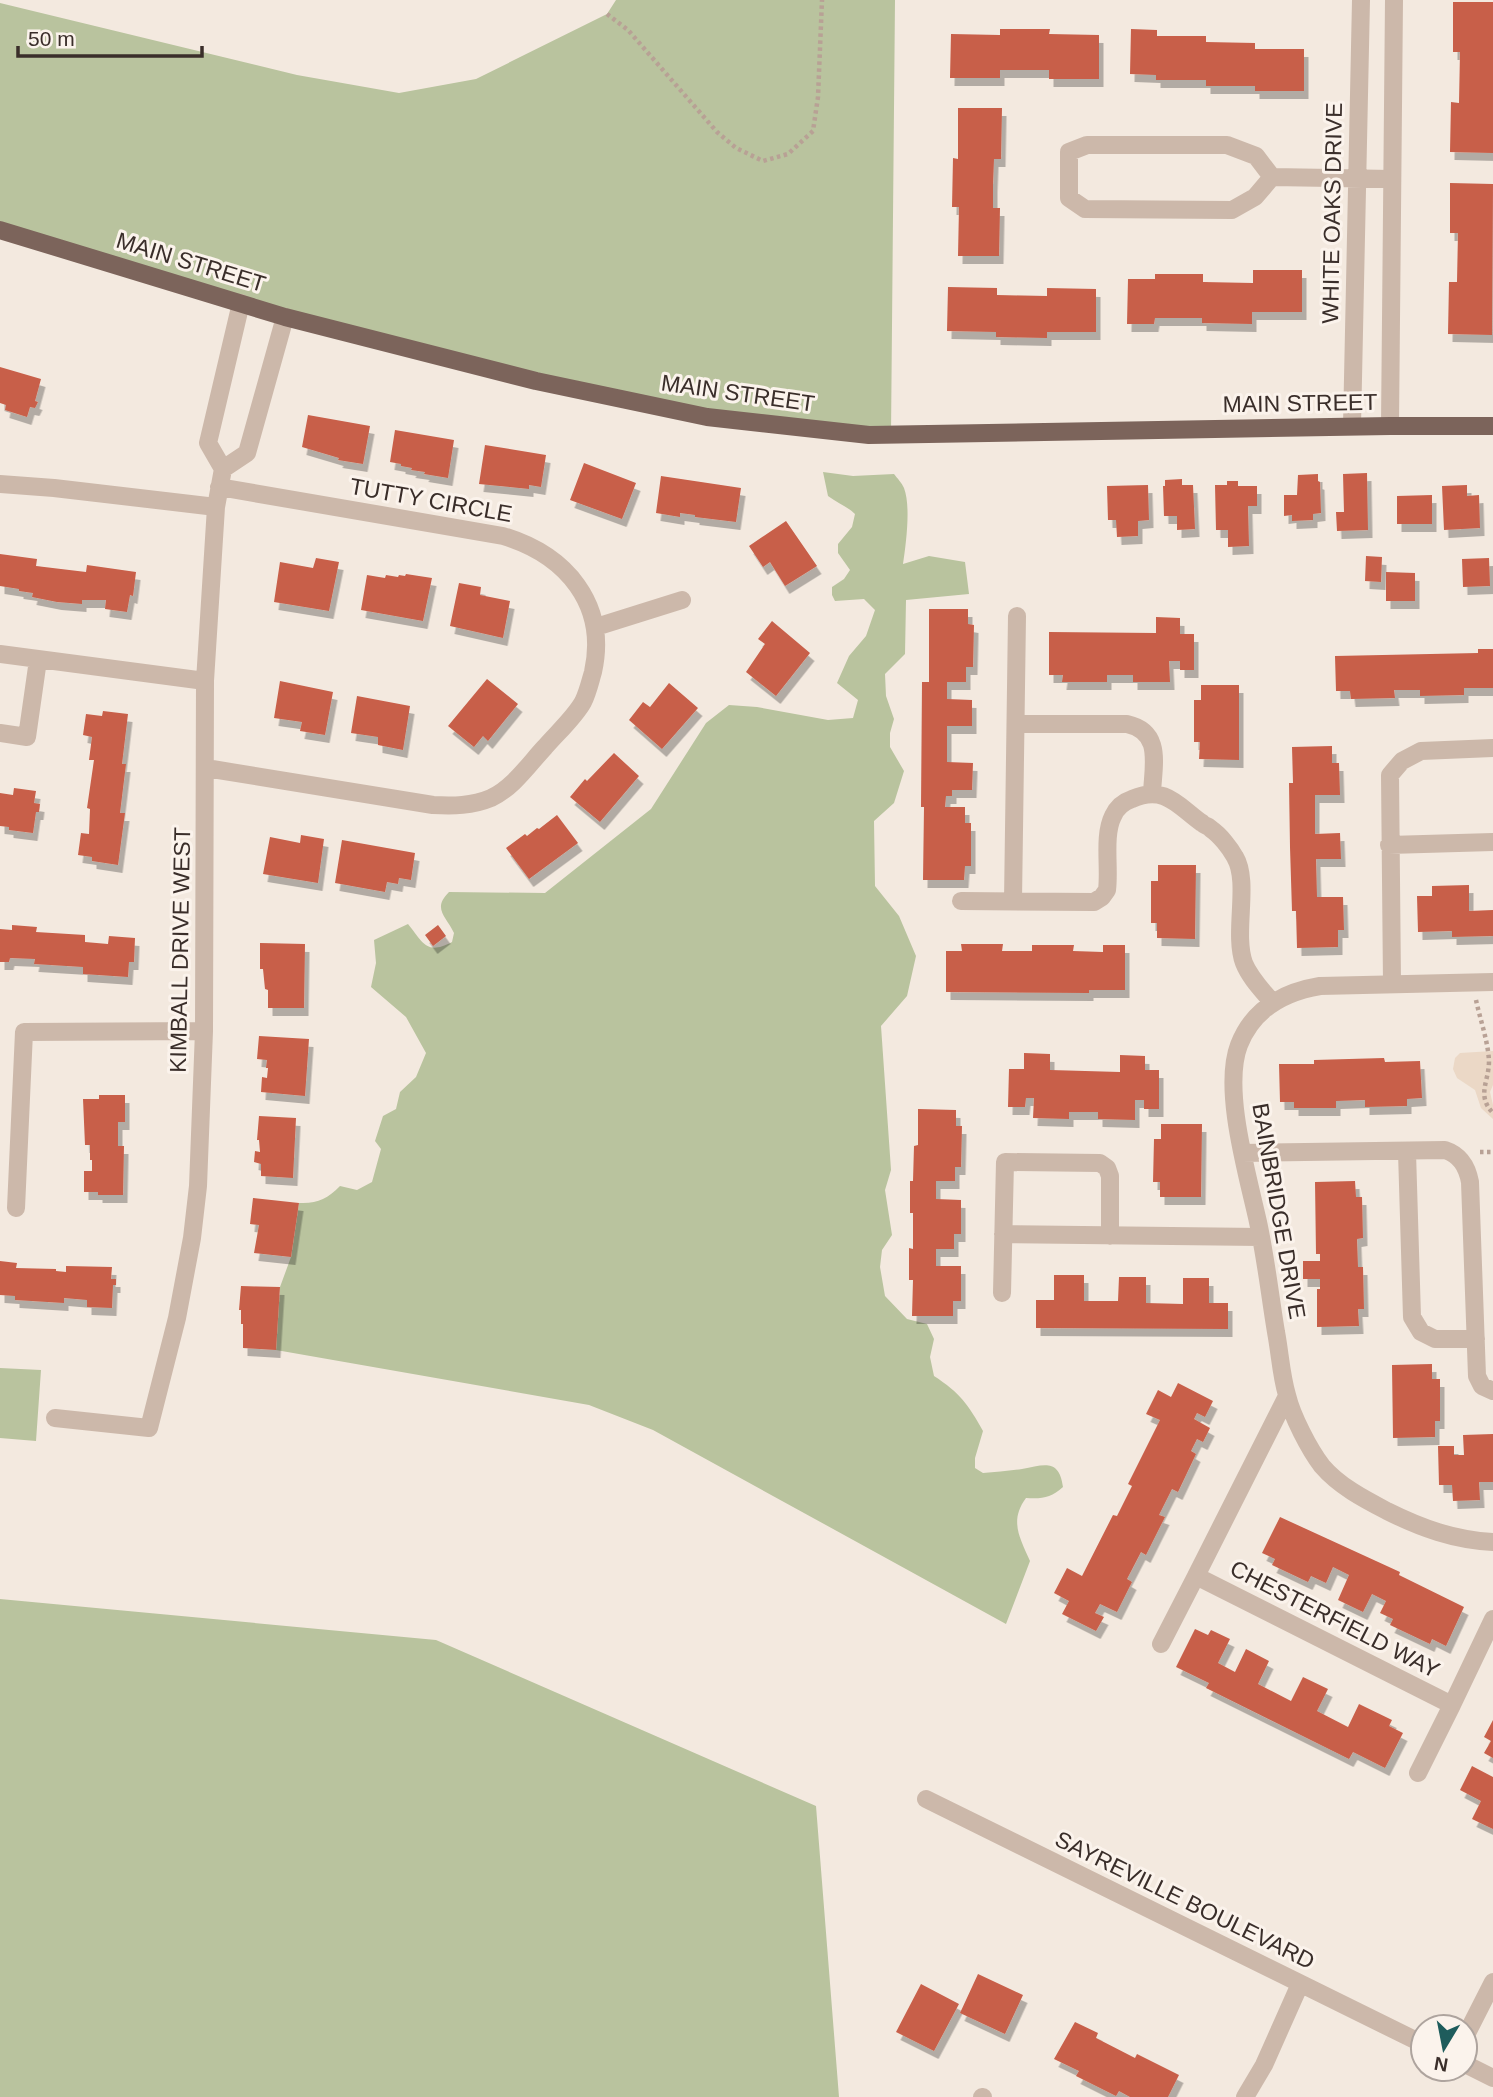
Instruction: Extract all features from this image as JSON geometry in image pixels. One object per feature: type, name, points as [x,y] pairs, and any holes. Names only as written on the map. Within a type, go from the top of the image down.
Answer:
[{"type":"main road","name":"MAIN STREET","points":[[0,230],[285,317],[536,381],[707,417],[869,435],[1493,426]]},
{"type":"street","name":"WHITE OAKS DRIVE","points":[[1352,426],[1361,0]]},
{"type":"street","points":[[1390,426],[1394,0]]},
{"type":"street","points":[[1087,145],[1227,145],[1256,156],[1272,177],[1255,197],[1231,211],[1085,209],[1069,198],[1069,152],[1087,145]]},
{"type":"street","points":[[1272,177],[1392,179]]},
{"type":"street","points":[[241,303],[208,443],[223,469],[247,453],[285,317]]},
{"type":"street","name":"KIMBALL DRIVE WEST","points":[[55,1418],[149,1428],[177,1318],[192,1238],[198,1185],[204,1031],[205,681],[216,507],[223,469]]},
{"type":"street","points":[[0,484],[216,507]]},
{"type":"street","name":"TUTTY CIRCLE","points":[[206,768],[433,805],[465,806],[492,797],[513,782],[582,704],[597,652],[596,627],[587,600],[566,572],[526,543],[503,536],[219,487]]},
{"type":"street","points":[[596,627],[682,600]]},
{"type":"street","points":[[1013,901],[1017,617]]},
{"type":"street","points":[[0,654],[205,681]]},
{"type":"street","points":[[0,733],[27,737],[38,660]]},
{"type":"street","points":[[1016,724],[1127,724],[1139,727],[1149,734],[1153,746],[1152,794]]},
{"type":"street","points":[[1392,984],[1390,775],[1402,761],[1421,751],[1493,748]]},
{"type":"street","points":[[961,901],[1094,902],[1107,890],[1108,833],[1116,809],[1138,796],[1152,794],[1167,798],[1181,805],[1211,828],[1236,858],[1240,871],[1240,944],[1244,962],[1252,978],[1272,1002]]},
{"type":"street","points":[[1389,845],[1493,842]]},
{"type":"street","name":"BAINBRIDGE DRIVE","points":[[1493,982],[1320,986],[1301,989],[1272,1002],[1245,1032],[1234,1061],[1232,1083],[1287,1396],[1308,1446],[1324,1467],[1349,1490],[1416,1525],[1451,1537],[1493,1542]]},
{"type":"street","points":[[16,1208],[24,1032],[204,1031]]},
{"type":"street","points":[[1243,1153],[1445,1150],[1455,1153],[1468,1170],[1470,1182],[1477,1376],[1482,1386],[1493,1391]]},
{"type":"street","points":[[1407,1152],[1412,1317],[1421,1332],[1435,1339],[1476,1339]]},
{"type":"street","points":[[1002,1293],[1004,1161],[1100,1163],[1107,1168],[1110,1176],[1110,1236]]},
{"type":"street","points":[[1003,1234],[1261,1237]]},
{"type":"street","name":"CHESTERFIELD WAY","points":[[1161,1644],[1287,1396]]},
{"type":"street","name":"CHESTERFIELD WAY","points":[[1196,1576],[1452,1705]]},
{"type":"street","name":"CHESTERFIELD WAY","points":[[1418,1773],[1493,1619]]},
{"type":"street","name":"SAYREVILLE BOULEVARD","points":[[926,1798],[1409,2037]]},
{"type":"street","points":[[1477,2013],[1493,1982]]},
{"type":"street","points":[[1245,2097],[1264,2065],[1300,1984]]},
{"type":"path","points":[[607,13],[628,30],[717,132],[736,148],[763,161],[788,154],[813,131],[818,97],[822,0]]},
{"type":"path","points":[[1473,982],[1489,1060],[1484,1095],[1486,1106],[1493,1114]]},
{"type":"green space","points":[[616,0],[895,0],[891,434],[869,435],[536,381],[0,230],[0,3],[297,75],[399,93],[476,79],[607,14]]},
{"type":"green space","points":[[823,472],[853,476],[894,474],[904,488],[907,505],[903,564],[929,556],[965,562],[969,594],[906,600],[905,654],[885,674],[886,696],[894,719],[890,747],[904,771],[894,803],[874,821],[875,886],[899,916],[916,956],[907,996],[881,1026],[891,1170],[885,1190],[892,1235],[882,1250],[880,1267],[885,1296],[907,1319],[927,1324],[934,1339],[930,1357],[934,1376],[963,1400],[983,1431],[975,1458],[975,1468],[983,1473],[1044,1465],[1058,1471],[1061,1478],[1063,1487],[1059,1491],[1046,1497],[1026,1498],[1021,1506],[1018,1530],[1030,1561],[1006,1624],[653,1430],[589,1405],[276,1350],[280,1287],[291,1257],[299,1203],[321,1200],[340,1186],[357,1190],[372,1182],[381,1149],[375,1141],[383,1116],[396,1109],[400,1092],[416,1077],[426,1053],[406,1017],[371,987],[376,963],[374,940],[408,924],[426,945],[436,948],[452,942],[454,933],[441,908],[441,903],[449,892],[545,893],[651,809],[706,723],[729,705],[757,707],[828,720],[853,718],[858,700],[837,683],[849,656],[866,636],[875,610],[864,599],[835,601],[832,595],[832,587],[844,579],[850,570],[838,553],[838,544],[852,527],[855,514],[828,496]]},
{"type":"green space","points":[[0,1368],[41,1370],[36,1441],[0,1438]]},
{"type":"green space","points":[[0,1599],[436,1640],[816,1806],[839,2097],[0,2097]]},
{"type":"shaded area","points":[[1493,1051],[1493,1085],[1490,1092],[1493,1119],[1481,1108],[1475,1090],[1457,1078],[1453,1069],[1455,1058],[1460,1053]]},
{"type":"building","points":[[1453,2],[1493,2],[1493,153],[1450,152],[1451,102],[1459,103],[1460,52],[1453,52]]},
{"type":"building","points":[[1000,29],[1050,29],[1049,34],[1099,35],[1099,79],[1049,79],[1049,70],[1000,70],[1000,78],[950,78],[951,34],[1000,35]]},
{"type":"building","points":[[1131,29],[1157,30],[1157,36],[1206,36],[1206,42],[1255,43],[1255,49],[1304,49],[1304,91],[1255,91],[1255,86],[1206,86],[1206,80],[1156,80],[1156,75],[1130,74]]},
{"type":"building","points":[[958,108],[1002,108],[1001,159],[994,159],[993,184],[993,208],[1000,208],[999,256],[958,256],[959,207],[952,207],[953,158],[958,159]]},
{"type":"building","points":[[1450,183],[1493,184],[1492,335],[1448,334],[1449,282],[1457,282],[1458,233],[1450,233]]},
{"type":"building","points":[[1253,270],[1302,270],[1302,312],[1252,312],[1252,324],[1202,323],[1202,318],[1155,318],[1154,324],[1127,324],[1128,279],[1155,279],[1155,274],[1203,274],[1203,282],[1253,283]]},
{"type":"building","points":[[948,287],[997,288],[997,295],[1047,296],[1047,288],[1096,289],[1096,332],[1047,332],[1047,338],[996,337],[996,332],[947,331]]},
{"type":"building","points":[[0,367],[41,379],[35,401],[38,402],[35,408],[30,407],[27,417],[5,410],[6,405],[0,403]]},
{"type":"building","points":[[308,415],[370,426],[363,464],[338,460],[339,458],[302,447]]},
{"type":"building","points":[[395,430],[454,440],[448,478],[424,474],[425,472],[390,462]]},
{"type":"building","points":[[485,445],[546,455],[541,487],[529,485],[529,489],[479,484]]},
{"type":"building","points":[[584,463],[636,483],[622,519],[570,500]]},
{"type":"building","points":[[1367,473],[1368,530],[1337,531],[1336,512],[1344,512],[1343,474]]},
{"type":"building","points":[[1318,474],[1321,513],[1313,514],[1313,520],[1292,521],[1292,515],[1284,516],[1284,495],[1297,495],[1298,475]]},
{"type":"building","points":[[661,476],[741,488],[736,522],[680,513],[680,517],[656,513]]},
{"type":"building","points":[[1182,479],[1182,485],[1193,485],[1195,529],[1177,530],[1177,516],[1164,516],[1165,480]]},
{"type":"building","points":[[1227,481],[1238,481],[1238,486],[1257,486],[1257,506],[1248,506],[1249,546],[1228,547],[1228,530],[1216,530],[1215,485],[1227,485]]},
{"type":"building","points":[[1148,485],[1149,520],[1138,521],[1138,536],[1117,537],[1116,520],[1108,520],[1107,486]]},
{"type":"building","points":[[1467,485],[1467,496],[1479,495],[1480,528],[1444,530],[1442,486]]},
{"type":"building","points":[[1432,495],[1432,524],[1397,524],[1397,496]]},
{"type":"building","points":[[786,521],[817,566],[785,586],[770,562],[763,567],[749,546]]},
{"type":"building","points":[[0,554],[37,559],[36,566],[86,572],[87,565],[136,572],[133,596],[130,595],[127,612],[105,609],[106,600],[82,600],[82,604],[57,602],[32,597],[33,593],[19,589],[0,586]]},
{"type":"building","points":[[1366,556],[1382,557],[1381,582],[1365,581]]},
{"type":"building","points":[[316,558],[339,562],[329,611],[274,602],[280,562],[313,568]]},
{"type":"building","points":[[1489,558],[1490,586],[1463,587],[1462,559]]},
{"type":"building","points":[[1386,572],[1415,573],[1415,601],[1386,601]]},
{"type":"building","points":[[406,574],[432,578],[423,621],[361,610],[367,575],[385,578],[386,575],[398,577]]},
{"type":"building","points":[[459,583],[481,587],[480,595],[510,601],[503,638],[450,626]]},
{"type":"building","points":[[929,609],[968,609],[968,624],[974,625],[973,667],[966,667],[966,682],[947,682],[947,699],[972,700],[972,726],[947,726],[947,762],[973,763],[972,790],[952,790],[952,796],[946,796],[945,807],[965,807],[965,823],[971,823],[971,866],[965,866],[964,880],[923,880],[922,682],[929,682]]},
{"type":"building","points":[[1156,617],[1180,618],[1180,634],[1194,634],[1194,670],[1180,670],[1180,661],[1169,661],[1170,682],[1133,682],[1133,675],[1107,675],[1107,682],[1062,682],[1063,675],[1049,675],[1049,632],[1156,633]]},
{"type":"building","points":[[772,621],[810,653],[776,696],[746,672],[765,644],[758,639]]},
{"type":"building","points":[[1478,649],[1493,649],[1493,688],[1464,688],[1464,695],[1420,696],[1420,690],[1394,690],[1395,698],[1351,699],[1350,691],[1336,691],[1335,656],[1478,653]]},
{"type":"building","points":[[487,679],[518,704],[488,741],[483,736],[474,747],[448,726]]},
{"type":"building","points":[[280,681],[333,692],[325,735],[300,731],[302,722],[274,718]]},
{"type":"building","points":[[669,683],[698,708],[662,749],[629,720],[643,702],[650,707]]},
{"type":"building","points":[[1201,685],[1239,685],[1239,760],[1199,759],[1200,742],[1194,742],[1194,700],[1201,700]]},
{"type":"building","points":[[357,696],[410,706],[403,750],[378,745],[378,737],[351,733]]},
{"type":"building","points":[[103,711],[128,714],[120,813],[125,813],[118,865],[92,861],[92,857],[78,855],[81,833],[89,834],[90,809],[87,808],[94,760],[89,760],[92,737],[83,735],[86,714],[102,716]]},
{"type":"building","points":[[1332,746],[1332,763],[1339,763],[1340,795],[1315,795],[1315,834],[1340,833],[1341,859],[1316,859],[1317,897],[1343,897],[1344,930],[1338,930],[1338,947],[1297,948],[1296,911],[1292,911],[1290,847],[1289,783],[1293,783],[1292,747]]},
{"type":"building","points":[[614,753],[639,776],[600,822],[570,797],[585,779],[587,781]]},
{"type":"building","points":[[14,788],[36,791],[34,803],[40,804],[33,833],[0,826],[0,793],[13,795]]},
{"type":"building","points":[[557,815],[578,843],[529,879],[506,848]]},
{"type":"building","points":[[301,835],[324,839],[318,883],[263,874],[270,837],[300,843]]},
{"type":"building","points":[[342,840],[415,853],[411,880],[399,878],[398,884],[387,882],[385,892],[335,883]]},
{"type":"building","points":[[1158,865],[1196,865],[1195,939],[1157,938],[1157,923],[1151,923],[1151,881],[1158,881]]},
{"type":"building","points":[[1469,885],[1469,911],[1493,910],[1493,936],[1452,937],[1452,931],[1418,932],[1417,896],[1432,896],[1432,886]]},
{"type":"building","points":[[12,925],[37,927],[36,932],[85,935],[85,942],[108,944],[109,936],[135,938],[134,962],[129,962],[128,977],[83,974],[83,967],[34,964],[35,959],[10,958],[9,962],[0,962],[0,929],[12,930]]},
{"type":"building","points":[[438,925],[446,936],[433,946],[425,935]]},
{"type":"building","points":[[260,943],[305,944],[304,1008],[268,1008],[268,990],[265,989],[263,969],[260,969]]},
{"type":"building","points":[[961,944],[1003,944],[1002,951],[1032,951],[1032,945],[1074,945],[1073,951],[1103,952],[1103,945],[1125,945],[1125,990],[1089,990],[1089,993],[946,992],[946,951],[962,951]]},
{"type":"building","points":[[259,1036],[309,1039],[305,1096],[261,1092],[262,1077],[267,1078],[268,1068],[267,1060],[257,1059]]},
{"type":"building","points":[[1024,1053],[1050,1054],[1050,1070],[1120,1072],[1120,1055],[1145,1056],[1145,1070],[1159,1070],[1159,1109],[1144,1109],[1144,1100],[1135,1100],[1135,1120],[1098,1119],[1098,1112],[1069,1112],[1069,1119],[1033,1118],[1034,1098],[1026,1098],[1025,1107],[1008,1107],[1009,1069],[1024,1069]]},
{"type":"building","points":[[1384,1058],[1385,1062],[1420,1061],[1422,1098],[1407,1099],[1407,1106],[1365,1107],[1365,1100],[1336,1101],[1336,1108],[1294,1108],[1294,1102],[1280,1102],[1279,1064]]},
{"type":"building","points":[[99,1095],[125,1095],[125,1122],[118,1122],[118,1146],[124,1146],[123,1195],[84,1192],[84,1171],[92,1171],[92,1160],[90,1145],[85,1145],[83,1099],[99,1099]]},
{"type":"building","points":[[918,1109],[956,1110],[956,1126],[962,1126],[961,1167],[955,1167],[955,1181],[936,1181],[936,1199],[961,1200],[961,1234],[954,1234],[954,1249],[936,1249],[936,1266],[961,1266],[961,1301],[953,1301],[953,1316],[912,1316],[913,1280],[909,1280],[909,1248],[913,1249],[913,1213],[910,1213],[910,1181],[913,1181],[914,1146],[918,1145]]},
{"type":"building","points":[[259,1116],[296,1118],[293,1178],[261,1176],[261,1164],[254,1162],[255,1151],[260,1152],[257,1140]]},
{"type":"building","points":[[1161,1124],[1202,1124],[1201,1197],[1160,1197],[1160,1182],[1153,1182],[1154,1139],[1161,1139]]},
{"type":"building","points":[[1355,1181],[1356,1197],[1362,1197],[1363,1238],[1357,1239],[1358,1267],[1363,1267],[1364,1309],[1358,1309],[1359,1326],[1317,1327],[1317,1289],[1320,1289],[1320,1279],[1303,1279],[1303,1261],[1320,1261],[1320,1254],[1316,1254],[1315,1182]]},
{"type":"building","points":[[253,1198],[299,1203],[291,1257],[254,1253],[259,1225],[250,1224]]},
{"type":"building","points":[[0,1261],[17,1263],[16,1268],[56,1269],[66,1272],[66,1266],[112,1267],[111,1279],[116,1279],[116,1285],[113,1285],[112,1308],[87,1307],[87,1300],[64,1298],[64,1303],[15,1300],[15,1296],[0,1295]]},
{"type":"building","points":[[1054,1275],[1084,1275],[1084,1301],[1118,1301],[1119,1277],[1146,1277],[1146,1303],[1183,1304],[1183,1278],[1209,1278],[1209,1303],[1228,1303],[1228,1329],[1036,1328],[1036,1300],[1054,1300]]},
{"type":"building","points":[[241,1286],[280,1287],[276,1350],[243,1348],[243,1324],[239,1310]]},
{"type":"building","points":[[1432,1364],[1432,1379],[1440,1379],[1440,1421],[1435,1421],[1435,1437],[1393,1438],[1392,1365]]},
{"type":"building","points":[[1178,1383],[1213,1401],[1205,1417],[1197,1413],[1194,1419],[1210,1428],[1203,1442],[1197,1439],[1191,1451],[1196,1454],[1178,1492],[1172,1489],[1159,1515],[1165,1517],[1146,1555],[1141,1552],[1127,1579],[1132,1582],[1117,1612],[1100,1604],[1095,1613],[1104,1617],[1096,1631],[1062,1614],[1069,1601],[1054,1593],[1067,1568],[1082,1576],[1113,1515],[1117,1516],[1132,1486],[1128,1484],[1160,1420],[1146,1414],[1158,1390],[1171,1397]]},
{"type":"building","points":[[1493,1434],[1493,1482],[1479,1482],[1480,1500],[1453,1501],[1452,1485],[1439,1485],[1438,1446],[1454,1446],[1454,1455],[1464,1455],[1463,1435]]},
{"type":"building","points":[[1280,1517],[1400,1572],[1399,1575],[1464,1607],[1446,1646],[1432,1639],[1430,1644],[1390,1625],[1393,1619],[1380,1613],[1386,1601],[1372,1594],[1363,1612],[1338,1600],[1349,1575],[1333,1567],[1326,1583],[1311,1576],[1308,1582],[1272,1565],[1275,1559],[1262,1553]]},
{"type":"building","points":[[1195,1629],[1208,1635],[1211,1630],[1230,1639],[1218,1663],[1235,1672],[1246,1649],[1269,1661],[1258,1684],[1291,1701],[1303,1677],[1328,1689],[1317,1711],[1348,1727],[1359,1704],[1392,1720],[1389,1726],[1403,1733],[1385,1768],[1353,1752],[1349,1759],[1206,1688],[1209,1683],[1176,1667]]},
{"type":"building","points":[[1493,1720],[1493,1758],[1484,1753],[1491,1741],[1484,1737]]},
{"type":"building","points":[[1472,1766],[1493,1777],[1493,1829],[1472,1819],[1481,1801],[1460,1790]]},
{"type":"building","points":[[978,1974],[1023,1995],[1005,2034],[960,2013]]},
{"type":"building","points":[[921,1984],[959,2004],[934,2051],[896,2032]]},
{"type":"building","points":[[1075,2022],[1098,2033],[1096,2038],[1135,2058],[1137,2054],[1179,2075],[1168,2097],[1130,2097],[1119,2091],[1116,2096],[1076,2076],[1079,2071],[1054,2059]]}]
